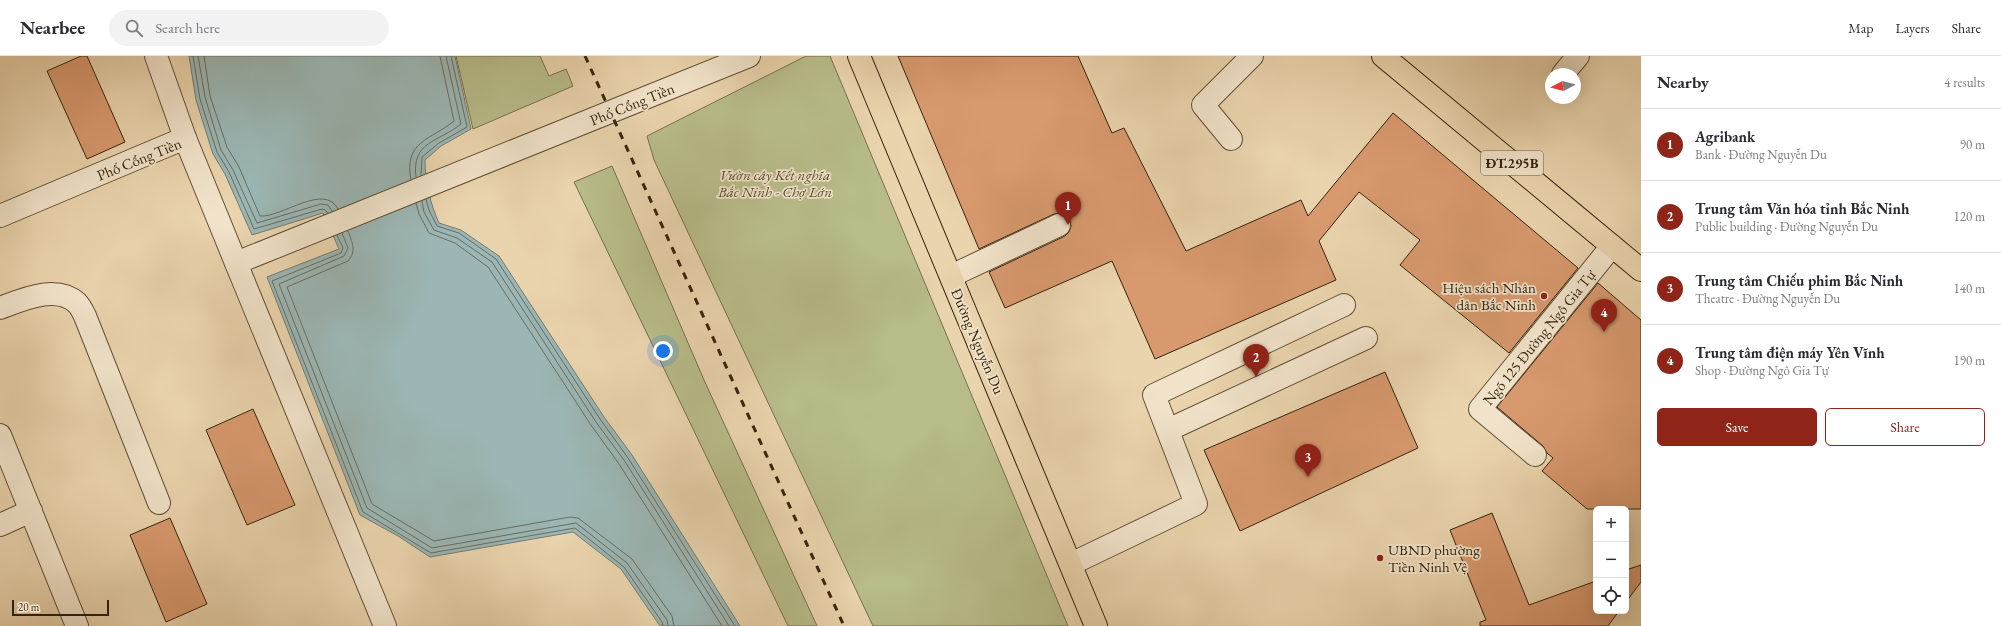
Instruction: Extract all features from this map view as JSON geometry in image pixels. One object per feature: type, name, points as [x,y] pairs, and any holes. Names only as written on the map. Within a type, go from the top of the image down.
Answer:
[{"type":"main road","name":"Đường Nguyễn Du","points":[[859,56],[1096,626]]},
{"type":"main road","name":"ĐT.295B","points":[[1383,56],[1641,270]]},
{"type":"street","points":[[156,56],[185,138]]},
{"type":"street","name":"Phố Cổng Tiền","points":[[236,263],[749,56]]},
{"type":"street","points":[[1231,139],[1203,105],[1252,56]]},
{"type":"street","points":[[1568,68],[1578,56]]},
{"type":"street","name":"Phố Cổng Tiền","points":[[0,216],[185,138],[385,626]]},
{"type":"street","points":[[951,276],[1059,225]]},
{"type":"street","name":"Ngõ 125 Đường Ngô Gia Tự","points":[[1534,455],[1480,409],[1612,246]]},
{"type":"street","points":[[0,308],[28,298],[59,294],[76,303],[86,316],[159,503]]},
{"type":"street","points":[[1071,564],[1196,504],[1154,395],[1344,305]]},
{"type":"street","points":[[1168,430],[1366,338]]},
{"type":"street","points":[[0,435],[77,626]]},
{"type":"street","points":[[0,525],[31,511]]},
{"type":"green space","points":[[456,56],[540,56],[549,76],[566,69],[573,86],[473,129]]},
{"type":"green space","name":"Vườn cây Kết nghĩa Bắc Ninh - Chợ Lớn","points":[[806,56],[830,56],[1068,626],[873,626],[654,160],[647,136]]},
{"type":"green space","points":[[612,166],[704,380],[817,626],[788,626],[574,182]]},
{"type":"water","points":[[189,56],[455,56],[471,129],[441,146],[425,160],[429,192],[439,223],[461,230],[499,256],[604,417],[632,455],[740,626],[660,626],[621,569],[573,532],[430,557],[398,536],[360,515],[267,277],[339,249],[323,213],[252,235],[225,174],[213,154],[196,100]]},
{"type":"building","points":[[81,56],[87,56],[125,142],[87,159],[47,71]]},
{"type":"building","points":[[898,56],[1078,56],[1112,133],[1124,128],[1186,251],[1301,200],[1308,216],[1393,113],[1578,268],[1509,353],[1400,265],[1420,240],[1359,192],[1319,241],[1336,280],[1155,359],[1112,261],[1005,308],[989,272],[1065,236],[1069,232],[1071,226],[1070,220],[1066,215],[1060,213],[1054,214],[979,249]]},
{"type":"building","points":[[1598,283],[1641,320],[1641,509],[1629,509],[1629,506],[1593,506],[1593,509],[1587,509],[1542,471],[1553,458],[1547,453],[1543,446],[1497,407]]},
{"type":"building","points":[[1385,372],[1418,448],[1240,531],[1204,450]]},
{"type":"building","points":[[253,409],[295,505],[247,525],[206,430]]},
{"type":"building","points":[[1492,513],[1529,605],[1593,582],[1593,614],[1617,614],[1608,626],[1480,626],[1480,622],[1486,620],[1450,530]]},
{"type":"building","points":[[170,518],[207,604],[166,622],[130,535]]},
{"type":"building","points":[[1641,565],[1641,582],[1629,598],[1629,578],[1629,569]]},
{"type":"railway","points":[[585,56],[844,626]]},
{"type":"place","name":"Agribank","points":[[1068,225]]},
{"type":"place","name":"Hiệu sách Nhân dân Bắc Ninh","points":[[1544,296]]},
{"type":"place","name":"Trung tâm điện máy Yên Vĩnh","points":[[1604,332]]},
{"type":"place","name":"Trung tâm Văn hóa tỉnh Bắc Ninh","points":[[1256,377]]},
{"type":"place","name":"Trung tâm Chiếu phim Bắc Ninh","points":[[1308,477]]},
{"type":"place","name":"UBND phường Tiền Ninh Vệ","points":[[1380,558]]}]
